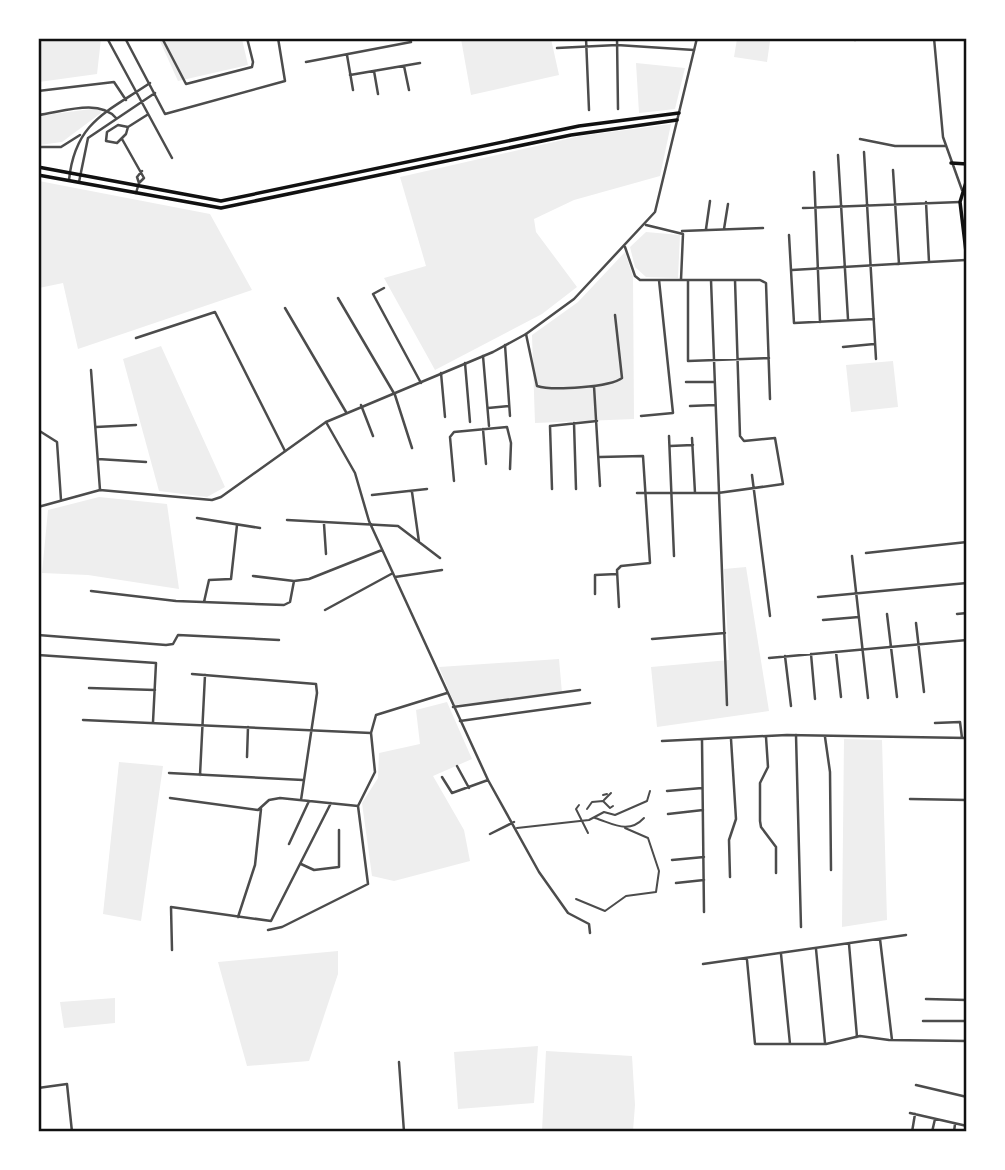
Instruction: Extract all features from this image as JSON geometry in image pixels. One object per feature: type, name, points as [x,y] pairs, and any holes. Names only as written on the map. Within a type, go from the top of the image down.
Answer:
[{"type":"main road","points":[[38,167],[221,201],[601,122],[679,113]]},
{"type":"main road","points":[[38,175],[221,208],[602,129],[677,120]]},
{"type":"main road","points":[[951,163],[967,164]]},
{"type":"main road","points":[[967,179],[960,202],[967,260]]},
{"type":"street","points":[[107,38],[139,102],[172,158]]},
{"type":"street","points":[[125,38],[165,114],[285,81],[278,38]]},
{"type":"street","points":[[162,38],[186,84],[252,67],[247,38]]},
{"type":"street","points":[[306,61],[411,42],[410,38]]},
{"type":"street","points":[[586,38],[589,110]]},
{"type":"street","points":[[617,38],[618,109]]},
{"type":"street","points":[[38,507],[100,490],[212,500],[221,497],[326,422],[361,405],[395,395],[526,334],[574,299],[646,225],[655,212],[697,38]]},
{"type":"street","points":[[934,38],[945,146],[964,191]]},
{"type":"street","points":[[557,48],[617,44],[694,50]]},
{"type":"street","points":[[346,54],[353,90]]},
{"type":"street","points":[[350,75],[420,63]]},
{"type":"street","points":[[404,66],[409,90]]},
{"type":"street","points":[[374,71],[378,93]]},
{"type":"street","points":[[38,91],[114,82],[126,100]]},
{"type":"street","points":[[38,147],[61,147],[150,83]]},
{"type":"street","points":[[79,183],[88,138],[156,93]]},
{"type":"street","points":[[38,115],[98,107],[110,111],[116,118]]},
{"type":"street","points":[[128,127],[116,125],[105,136],[111,144],[122,139],[128,127],[147,115]]},
{"type":"street","points":[[69,181],[80,135]]},
{"type":"street","points":[[122,139],[142,171],[137,177],[139,185],[136,193]]},
{"type":"street","points":[[860,139],[895,146],[945,146]]},
{"type":"street","points":[[470,150],[471,157]]},
{"type":"street","points":[[864,152],[876,359]]},
{"type":"street","points":[[838,155],[848,321]]},
{"type":"street","points":[[893,170],[899,264]]},
{"type":"street","points":[[814,172],[821,322]]},
{"type":"street","points":[[705,230],[710,201]]},
{"type":"street","points":[[926,202],[929,262]]},
{"type":"street","points":[[803,208],[960,202]]},
{"type":"street","points":[[724,229],[728,204]]},
{"type":"street","points":[[646,225],[681,231],[762,228]]},
{"type":"street","points":[[681,231],[685,237],[681,280]]},
{"type":"street","points":[[789,235],[794,323],[874,319]]},
{"type":"street","points":[[625,247],[638,279],[766,283],[770,399]]},
{"type":"street","points":[[792,270],[967,260]]},
{"type":"street","points":[[641,416],[673,413],[659,280]]},
{"type":"street","points":[[688,280],[688,360],[769,358]]},
{"type":"street","points":[[711,280],[727,705]]},
{"type":"street","points":[[637,493],[718,493],[783,484],[775,438],[744,441],[740,436],[735,280]]},
{"type":"street","points":[[370,288],[421,383]]},
{"type":"street","points":[[373,294],[384,288]]},
{"type":"street","points":[[338,298],[395,395],[412,448]]},
{"type":"street","points":[[285,308],[346,412]]},
{"type":"street","points":[[136,338],[215,312],[285,452]]},
{"type":"street","points":[[526,334],[537,386],[594,386],[618,382],[622,378],[615,315]]},
{"type":"street","points":[[843,347],[876,344]]},
{"type":"street","points":[[505,345],[510,416]]},
{"type":"street","points":[[483,356],[489,427]]},
{"type":"street","points":[[465,363],[470,422]]},
{"type":"street","points":[[91,370],[100,490]]},
{"type":"street","points":[[441,373],[445,417]]},
{"type":"street","points":[[686,382],[714,382]]},
{"type":"street","points":[[594,386],[600,486]]},
{"type":"street","points":[[361,405],[373,436]]},
{"type":"street","points":[[690,406],[715,405]]},
{"type":"street","points":[[488,408],[509,406]]},
{"type":"street","points":[[552,489],[550,426],[597,421]]},
{"type":"street","points":[[326,422],[355,473],[371,526],[488,780],[514,822],[538,872],[568,913],[589,924],[590,933]]},
{"type":"street","points":[[574,423],[576,489]]},
{"type":"street","points":[[96,427],[136,425]]},
{"type":"street","points":[[454,481],[450,437],[454,432],[501,425],[509,429],[510,469]]},
{"type":"street","points":[[483,428],[486,464]]},
{"type":"street","points":[[38,430],[57,442],[61,500]]},
{"type":"street","points":[[669,436],[674,556]]},
{"type":"street","points":[[692,438],[695,493]]},
{"type":"street","points":[[670,446],[693,445]]},
{"type":"street","points":[[600,457],[643,455],[650,563],[621,566],[617,574],[619,607]]},
{"type":"street","points":[[98,459],[146,462]]},
{"type":"street","points":[[751,475],[769,616]]},
{"type":"street","points":[[372,495],[427,489]]},
{"type":"street","points":[[412,492],[419,542]]},
{"type":"street","points":[[197,518],[260,528]]},
{"type":"street","points":[[287,520],[398,526],[440,558]]},
{"type":"street","points":[[324,524],[326,554]]},
{"type":"street","points":[[204,602],[209,580],[231,579],[237,525]]},
{"type":"street","points":[[866,553],[967,542]]},
{"type":"street","points":[[253,576],[293,581],[309,579],[382,550]]},
{"type":"street","points":[[852,556],[868,698]]},
{"type":"street","points":[[325,610],[394,575],[442,570]]},
{"type":"street","points":[[595,594],[595,575],[617,574]]},
{"type":"street","points":[[92,591],[204,602],[284,605],[290,602],[293,581]]},
{"type":"street","points":[[818,597],[967,583]]},
{"type":"street","points":[[957,614],[967,613]]},
{"type":"street","points":[[887,614],[897,697]]},
{"type":"street","points":[[823,620],[859,617]]},
{"type":"street","points":[[916,623],[924,692]]},
{"type":"street","points":[[652,639],[725,633]]},
{"type":"street","points":[[38,635],[166,645],[173,644],[176,636],[182,635],[279,640]]},
{"type":"street","points":[[769,658],[967,640]]},
{"type":"street","points":[[835,652],[841,697]]},
{"type":"street","points":[[38,654],[153,661],[157,666],[153,722]]},
{"type":"street","points":[[811,654],[816,699]]},
{"type":"street","points":[[785,656],[791,706]]},
{"type":"street","points":[[192,674],[316,684],[317,693],[301,800]]},
{"type":"street","points":[[200,775],[205,675]]},
{"type":"street","points":[[89,688],[155,690]]},
{"type":"street","points":[[453,707],[580,690]]},
{"type":"street","points":[[268,930],[282,927],[368,884],[358,806],[375,772],[371,733],[376,715],[447,693]]},
{"type":"street","points":[[460,721],[590,703]]},
{"type":"street","points":[[83,720],[371,733]]},
{"type":"street","points":[[662,741],[796,735],[964,738],[960,722],[935,723]]},
{"type":"street","points":[[247,757],[248,727]]},
{"type":"street","points":[[796,735],[801,927]]},
{"type":"street","points":[[825,735],[830,772],[831,870]]},
{"type":"street","points":[[766,736],[768,767],[760,783],[760,821],[776,847],[776,873]]},
{"type":"street","points":[[730,877],[729,840],[736,819],[731,738]]},
{"type":"street","points":[[702,739],[704,912]]},
{"type":"street","points":[[457,766],[469,788]]},
{"type":"street","points":[[169,773],[303,780]]},
{"type":"street","points":[[442,777],[452,793],[488,780]]},
{"type":"street","points":[[667,791],[703,788]]},
{"type":"street","points":[[517,828],[580,821],[594,818],[604,812],[615,815],[647,801],[650,791]]},
{"type":"street","points":[[603,794],[611,793]]},
{"type":"street","points":[[603,801],[607,794]]},
{"type":"street","points":[[170,798],[261,809],[275,799],[358,806]]},
{"type":"street","points":[[587,809],[592,798]]},
{"type":"street","points":[[910,799],[967,800]]},
{"type":"street","points":[[289,844],[309,801]]},
{"type":"street","points":[[592,802],[603,801]]},
{"type":"street","points":[[603,801],[610,808],[613,806]]},
{"type":"street","points":[[172,950],[171,907],[271,921],[331,803]]},
{"type":"street","points":[[579,805],[576,809],[588,833]]},
{"type":"street","points":[[238,917],[255,865],[261,809]]},
{"type":"street","points":[[668,814],[703,810]]},
{"type":"street","points":[[576,899],[605,911],[626,896],[656,892],[659,872],[648,838],[594,818]]},
{"type":"street","points":[[625,828],[639,824],[644,818]]},
{"type":"street","points":[[489,834],[514,822]]},
{"type":"street","points":[[301,863],[314,870],[339,867],[340,830]]},
{"type":"street","points":[[673,860],[704,857]]},
{"type":"street","points":[[676,883],[704,880]]},
{"type":"street","points":[[702,964],[747,960],[906,935]]},
{"type":"street","points":[[880,939],[892,1040]]},
{"type":"street","points":[[849,944],[857,1037]]},
{"type":"street","points":[[816,949],[826,1045]]},
{"type":"street","points":[[781,954],[790,1044]]},
{"type":"street","points":[[747,960],[755,1044],[826,1045],[857,1037],[967,1041]]},
{"type":"street","points":[[926,999],[967,1000]]},
{"type":"street","points":[[923,1021],[967,1021]]},
{"type":"street","points":[[399,1062],[404,1132]]},
{"type":"street","points":[[38,1088],[67,1084],[72,1132]]},
{"type":"street","points":[[916,1085],[967,1097]]},
{"type":"street","points":[[910,1113],[967,1126]]},
{"type":"street","points":[[912,1132],[915,1114]]},
{"type":"street","points":[[932,1132],[935,1119]]},
{"type":"street","points":[[954,1132],[955,1124]]},
{"type":"shaded area","points":[[38,39],[101,39],[97,74],[39,82]]},
{"type":"shaded area","points":[[159,39],[242,39],[248,65],[178,81]]},
{"type":"shaded area","points":[[461,39],[551,39],[559,75],[471,95]]},
{"type":"shaded area","points":[[737,39],[770,41],[767,62],[734,57]]},
{"type":"shaded area","points":[[636,63],[685,68],[675,109],[639,113]]},
{"type":"shaded area","points":[[99,108],[101,113],[62,142],[39,145],[38,116]]},
{"type":"shaded area","points":[[671,124],[660,176],[574,200],[534,219],[536,232],[577,287],[542,314],[435,370],[384,278],[426,266],[400,177],[580,136]]},
{"type":"shaded area","points":[[39,181],[210,214],[252,290],[78,349],[63,283],[39,288]]},
{"type":"shaded area","points":[[646,232],[680,235],[678,278],[646,277],[635,267],[630,247]]},
{"type":"shaded area","points":[[625,252],[633,277],[634,419],[535,423],[532,335],[578,302]]},
{"type":"shaded area","points":[[161,346],[225,487],[207,497],[159,491],[123,359]]},
{"type":"shaded area","points":[[893,361],[898,407],[851,412],[846,365]]},
{"type":"shaded area","points":[[99,497],[167,504],[179,589],[88,575],[42,573],[48,510]]},
{"type":"shaded area","points":[[746,567],[769,711],[657,727],[651,667],[729,660],[724,569]]},
{"type":"shaded area","points":[[559,659],[562,693],[455,705],[439,667]]},
{"type":"shaded area","points":[[447,702],[472,759],[433,776],[464,830],[470,861],[394,881],[372,876],[362,803],[378,778],[379,753],[420,744],[416,710]]},
{"type":"shaded area","points":[[844,739],[882,740],[887,920],[842,927]]},
{"type":"shaded area","points":[[119,762],[163,766],[141,921],[103,914]]},
{"type":"shaded area","points":[[338,951],[338,974],[309,1061],[247,1066],[218,962]]},
{"type":"shaded area","points":[[115,998],[115,1023],[64,1028],[60,1002]]},
{"type":"shaded area","points":[[538,1046],[534,1103],[458,1109],[454,1052]]},
{"type":"shaded area","points":[[546,1051],[632,1056],[635,1105],[633,1131],[542,1131]]}]
